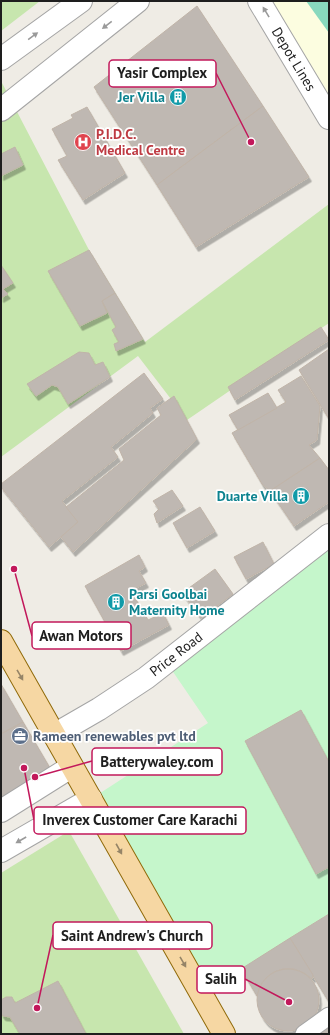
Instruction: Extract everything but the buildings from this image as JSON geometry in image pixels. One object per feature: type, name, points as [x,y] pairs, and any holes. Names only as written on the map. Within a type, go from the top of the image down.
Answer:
[{"type":"main road","points":[[1,641],[224,1034]]},
{"type":"street","points":[[1,59],[81,1]]},
{"type":"street","points":[[1,110],[138,1]]},
{"type":"street","name":"Depot Lines","points":[[259,1],[329,118]]},
{"type":"street","name":"Price Road","points":[[54,735],[99,709],[146,678],[329,535]]},
{"type":"street","points":[[1,810],[72,767]]},
{"type":"street","points":[[1,851],[91,799]]},
{"type":"street","points":[[304,1034],[329,1016]]},
{"type":"shaded area","points":[[255,1],[329,1],[329,121]]},
{"type":"green space","points":[[1,1],[40,1],[1,31]]},
{"type":"green space","points":[[306,1],[329,1],[329,33]]},
{"type":"green space","points":[[1,81],[89,250],[145,342],[329,204],[329,323],[187,420],[138,356],[1,457]]},
{"type":"green space","points":[[329,536],[329,914],[202,995],[91,799],[208,723],[167,663]]},
{"type":"green space","points":[[69,831],[184,1034],[1,1034],[1,873]]},
{"type":"place","name":"Jer Villa","points":[[178,97]]},
{"type":"place","name":"P.I.D.C. Medical Centre","points":[[83,142]]},
{"type":"place","name":"Yasir Complex","points":[[251,142]]},
{"type":"place","name":"Duarte Villa","points":[[301,496]]},
{"type":"place","name":"Awan Motors","points":[[14,569]]},
{"type":"place","name":"Parsi Goolbai Maternity Home","points":[[116,602]]},
{"type":"place","name":"Rameen renewables pvt ltd","points":[[20,736]]},
{"type":"place","name":"Inverex Customer Care Karachi","points":[[24,768]]},
{"type":"place","name":"Batterywaley.com","points":[[35,777]]},
{"type":"place","name":"Salih","points":[[289,1002]]},
{"type":"place","name":"Saint Andrew's Church","points":[[37,1008]]}]
